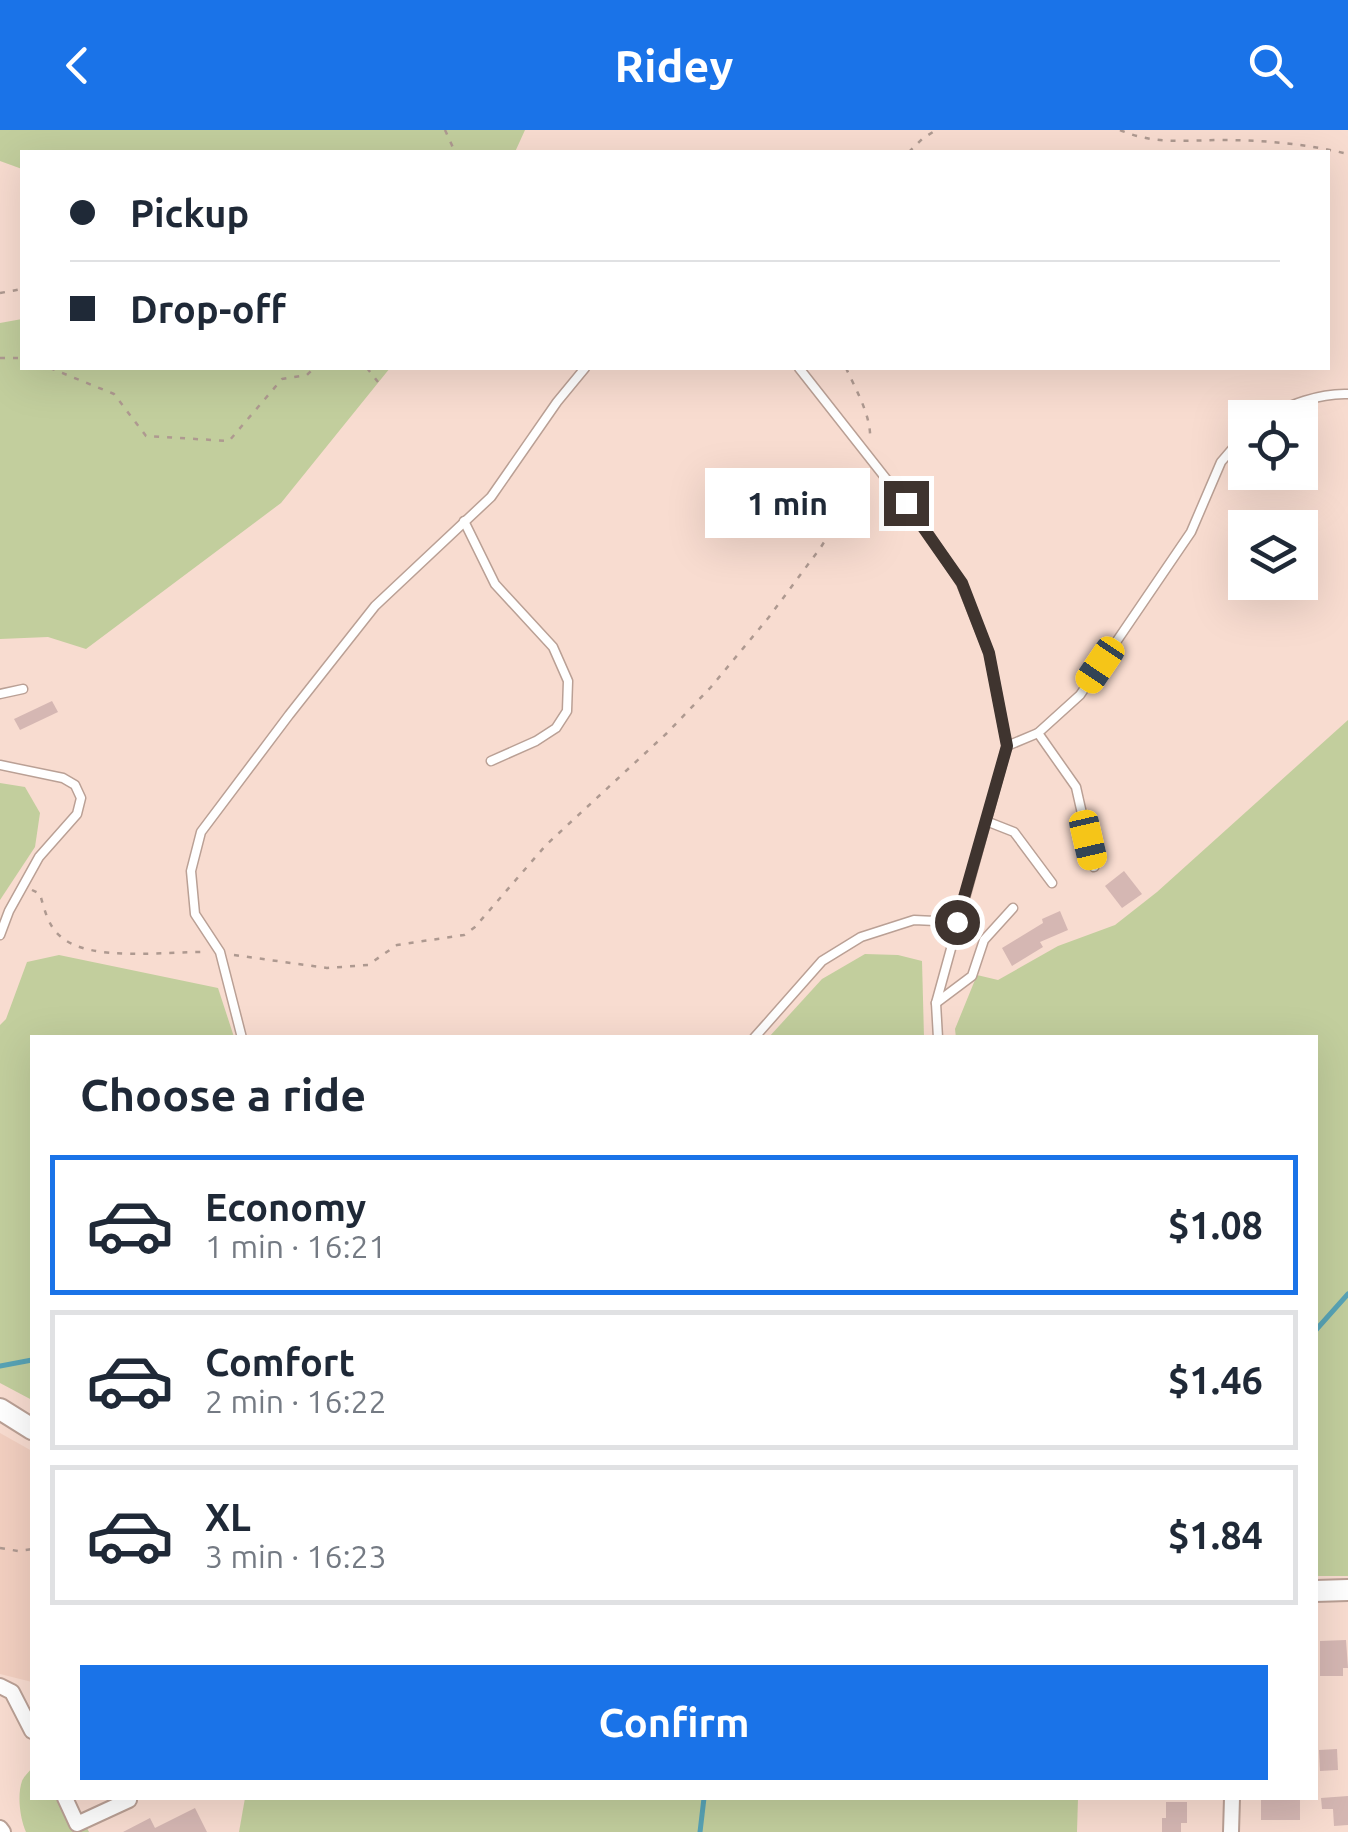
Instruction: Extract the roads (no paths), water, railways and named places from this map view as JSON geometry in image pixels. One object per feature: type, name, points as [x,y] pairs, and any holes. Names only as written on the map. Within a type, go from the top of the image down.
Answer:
[{"type":"main road","points":[[0,1409],[30,1427]]},
{"type":"main road","points":[[1318,1591],[1348,1590]]},
{"type":"street","points":[[0,1686],[12,1692],[28,1713]]},
{"type":"street","points":[[65,1800],[77,1824],[129,1800]]},
{"type":"street","points":[[1232,1800],[1232,1832]]},
{"type":"lane","points":[[241,1035],[220,952],[195,914],[192,871],[201,832],[375,606],[491,497],[583,370]]},
{"type":"lane","points":[[801,370],[924,527],[962,583],[989,653],[1007,746],[936,1002],[938,1035]]},
{"type":"lane","points":[[1306,400],[1348,394]]},
{"type":"lane","points":[[1007,746],[1038,733],[1080,695],[1191,532],[1228,454]]},
{"type":"lane","points":[[464,521],[494,584],[552,647],[568,681],[567,711],[556,728],[492,762]]},
{"type":"lane","points":[[0,694],[23,689]]},
{"type":"lane","points":[[1038,733],[1076,787],[1094,867]]},
{"type":"lane","points":[[0,765],[63,778],[75,785],[80,798],[77,814],[39,857],[0,935]]},
{"type":"lane","points":[[986,822],[1014,832],[1052,882]]},
{"type":"lane","points":[[936,1002],[972,976],[984,940],[1013,908]]},
{"type":"lane","points":[[757,1035],[822,960],[860,937],[914,920],[957,922]]},
{"type":"waterway","points":[[1318,1328],[1348,1294]]},
{"type":"waterway","points":[[0,1366],[30,1360]]},
{"type":"waterway","points":[[700,1832],[704,1800]]}]
